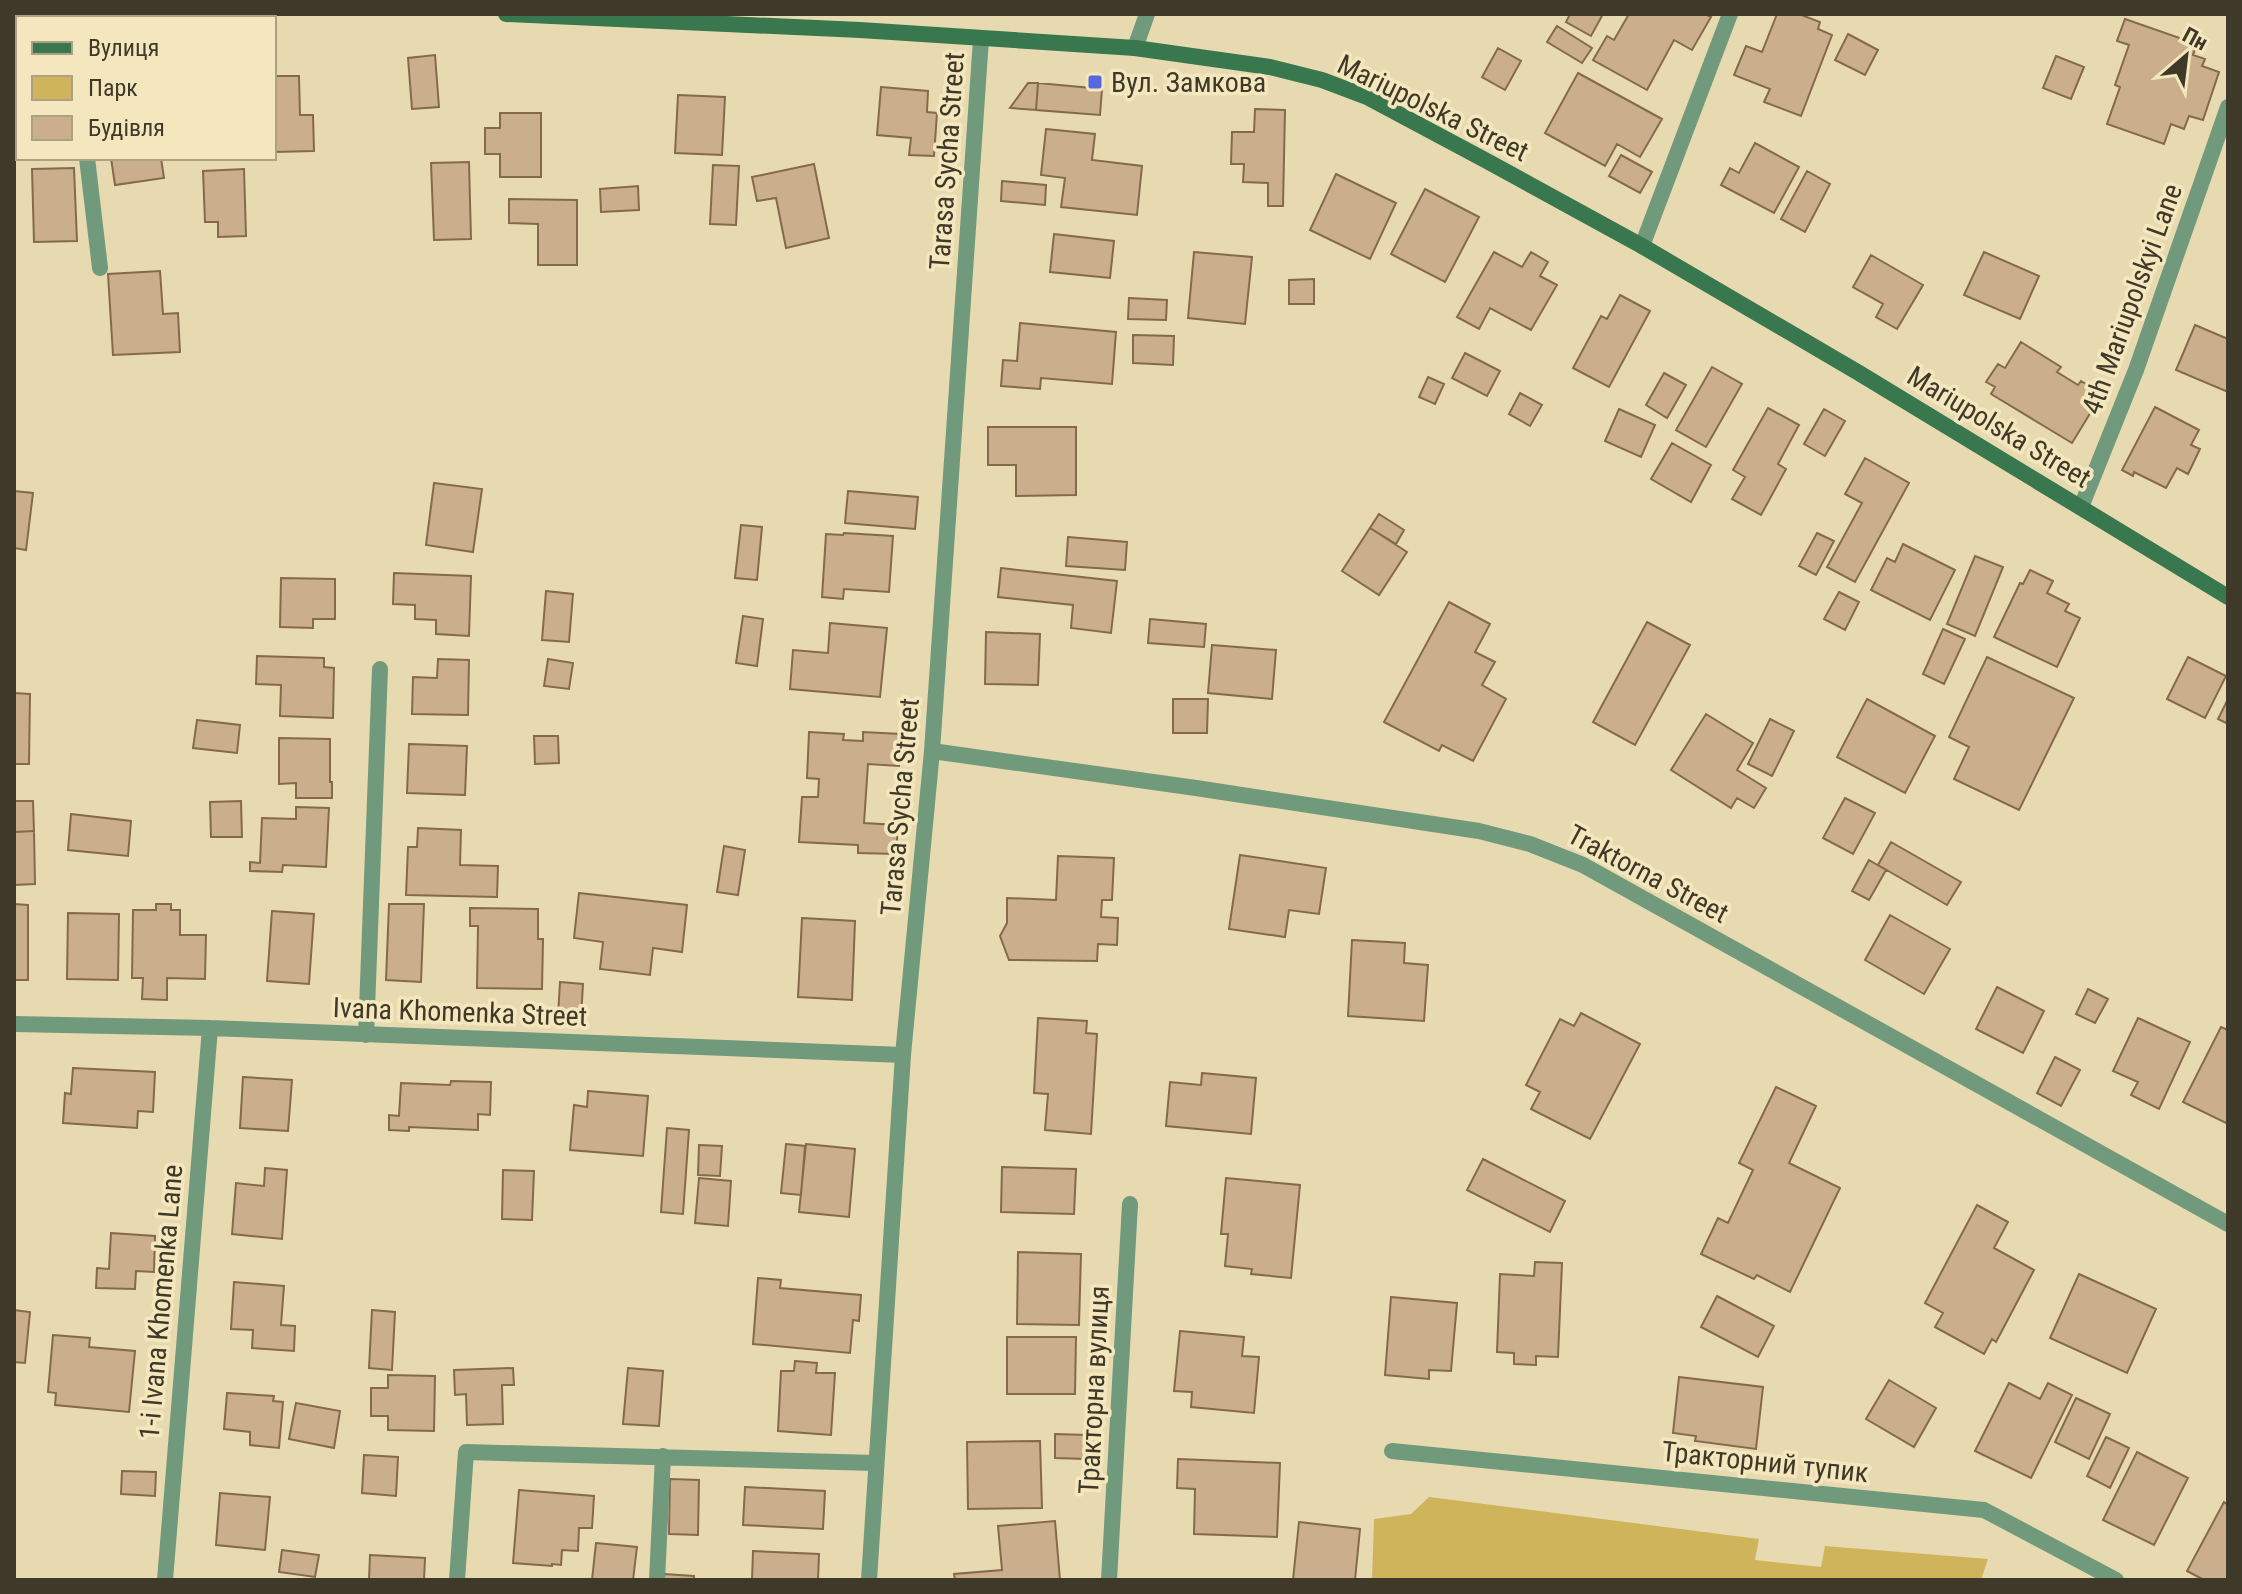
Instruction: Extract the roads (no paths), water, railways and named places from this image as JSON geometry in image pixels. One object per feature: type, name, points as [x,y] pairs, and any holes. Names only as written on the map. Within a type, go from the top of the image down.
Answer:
[{"type":"main road","name":"Mariupolska Street","points":[[506,14],[860,30],[1135,48],[1270,67],[1322,80],[1367,97],[1642,246],[1859,373],[2228,597]]},
{"type":"street","points":[[1135,48],[1147,14]]},
{"type":"street","points":[[1642,246],[1730,14]]},
{"type":"street","name":"Tarasa Sycha Street","points":[[869,1580],[903,1055],[932,751],[981,39]]},
{"type":"street","name":"4th Mariupolskyi Lane","points":[[2081,507],[2136,370],[2228,107]]},
{"type":"street","points":[[87,160],[100,268]]},
{"type":"street","points":[[366,1035],[380,669]]},
{"type":"street","name":"Traktorna Street","points":[[932,751],[1479,831],[1530,844],[1583,865],[2228,1224]]},
{"type":"street","name":"Ivana Khomenka Street","points":[[14,1024],[210,1028],[903,1055]]},
{"type":"street","name":"1-i Ivana Khomenka Lane","points":[[165,1580],[210,1028]]},
{"type":"street","name":"Тракторна вулиця","points":[[1109,1580],[1130,1204]]},
{"type":"street","name":"Тракторний тупик","points":[[1392,1451],[1984,1510],[2116,1580]]},
{"type":"street","points":[[457,1580],[466,1452],[876,1463]]},
{"type":"street","points":[[657,1580],[663,1456]]},
{"type":"place","name":"Вул. Замкова","points":[[1095,82]]}]
